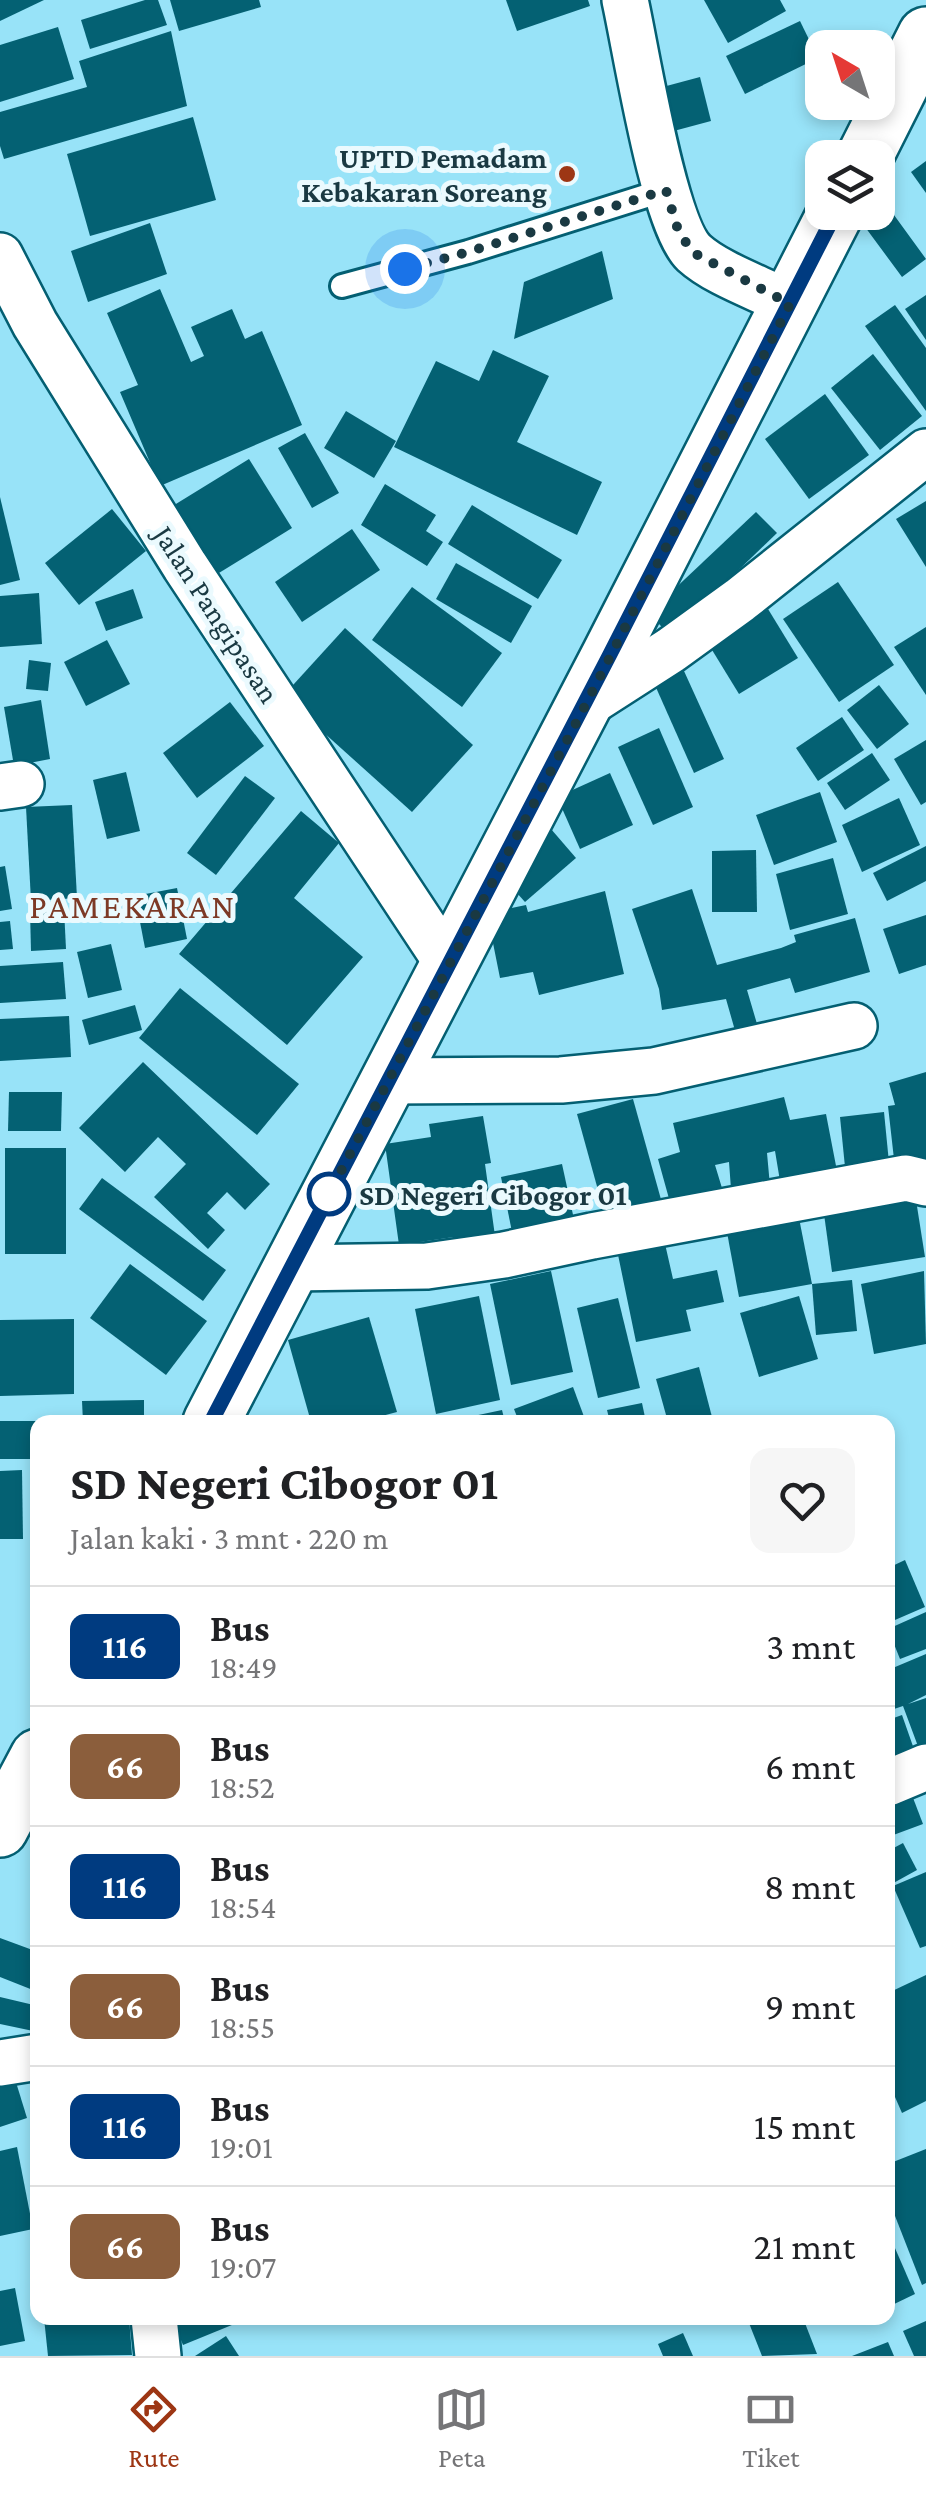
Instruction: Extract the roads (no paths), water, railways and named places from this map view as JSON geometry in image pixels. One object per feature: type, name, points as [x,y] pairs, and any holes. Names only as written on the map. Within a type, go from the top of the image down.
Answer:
[{"type":"main road","points":[[873,140],[926,35]]},
{"type":"main road","points":[[215,1415],[586,704],[827,230]]},
{"type":"main road","points":[[0,1829],[30,1772]]},
{"type":"street","points":[[625,0],[678,230],[692,252],[790,304]]},
{"type":"street","name":"Jalan Pangipasan","points":[[0,256],[35,324],[186,566],[448,964]]},
{"type":"street","points":[[586,704],[740,600],[926,452]]},
{"type":"street","points":[[387,1082],[561,1080],[654,1071],[854,1026]]},
{"type":"street","points":[[292,1268],[446,1263],[906,1178],[926,1184]]},
{"type":"street","points":[[895,1779],[926,1767]]},
{"type":"street","points":[[0,2063],[30,2058]]},
{"type":"street","points":[[155,2325],[158,2356]]},
{"type":"lane","points":[[342,286],[468,252],[666,190]]},
{"type":"place","name":"UPTD Pemadam Kebakaran Soreang","points":[[567,174]]},
{"type":"place","name":"SD Negeri Cibogor 01","points":[[329,1194]]},
{"type":"district","name":"PAMEKARAN","points":[[133,906]]}]
